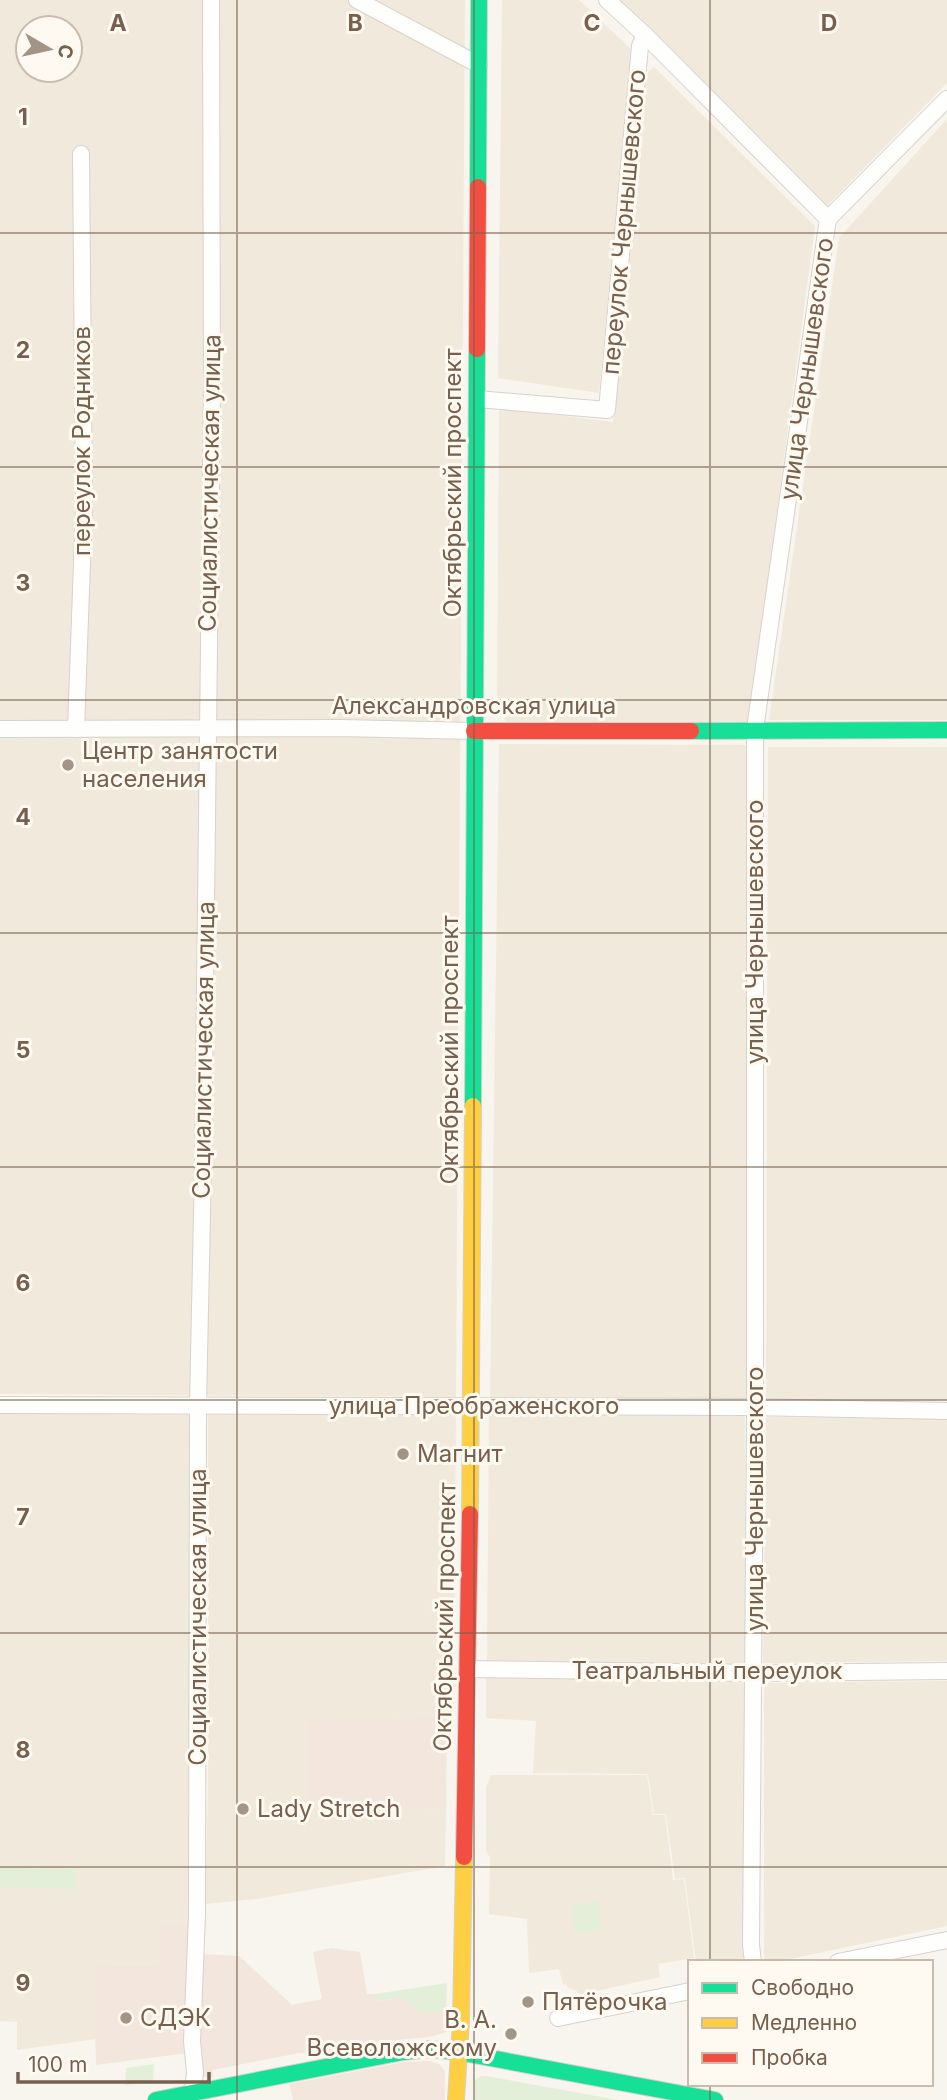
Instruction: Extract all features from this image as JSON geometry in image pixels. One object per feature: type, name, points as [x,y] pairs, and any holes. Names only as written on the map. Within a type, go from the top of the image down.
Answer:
[{"type":"street","name":"Социалистическая улица","points":[[192,2096],[195,2072],[192,2041],[197,1916],[198,1406],[212,386],[211,0]]},
{"type":"street","points":[[357,0],[479,65]]},
{"type":"street","name":"Октябрьский проспект","points":[[456,2100],[461,2021],[471,1406],[479,0]]},
{"type":"street","name":"улица Чернышевского","points":[[607,0],[828,219],[755,729],[753,1960]]},
{"type":"street","name":"переулок Чернышевского","points":[[477,399],[607,410],[640,46],[645,35]]},
{"type":"street","points":[[828,219],[947,99]]},
{"type":"street","name":"переулок Родников","points":[[76,729],[84,507],[81,153]]},
{"type":"street","name":"Александровская улица","points":[[0,729],[947,730]]},
{"type":"street","name":"улица Преображенского","points":[[0,1405],[755,1407],[947,1411]]},
{"type":"street","name":"Театральный переулок","points":[[467,1670],[754,1673],[947,1671]]},
{"type":"street","points":[[848,1960],[947,1940]]},
{"type":"street","points":[[558,2018],[688,1991]]},
{"type":"street","points":[[156,2100],[192,2096],[403,2052],[429,2049],[458,2052],[715,2100]]},
{"type":"shaded area","points":[[0,0],[465,0],[456,1397],[0,1394]]},
{"type":"shaded area","points":[[502,0],[579,0],[632,50],[599,393],[498,378]]},
{"type":"shaded area","points":[[608,0],[947,0],[947,83],[826,207]]},
{"type":"shaded area","points":[[654,67],[815,226],[749,722],[507,723],[497,708],[499,408],[613,422],[642,78]]},
{"type":"shaded area","points":[[947,119],[947,720],[769,720],[839,238]]},
{"type":"shaded area","points":[[499,744],[747,745],[746,1398],[490,1399]]},
{"type":"shaded area","points":[[768,747],[947,747],[947,1400],[766,1399]]},
{"type":"shaded area","points":[[489,1412],[745,1416],[745,1666],[487,1663]]},
{"type":"shaded area","points":[[0,1413],[193,1415],[191,1926],[160,1965],[94,1964],[96,2039],[17,2050],[17,2022],[0,2021]]},
{"type":"shaded area","points":[[456,1414],[454,1714],[391,1720],[307,1720],[307,1800],[327,1806],[446,1810],[445,1866],[257,1899],[205,1904],[208,1789],[208,1415]]},
{"type":"shaded area","points":[[766,1417],[947,1419],[947,1661],[763,1663]]},
{"type":"shaded area","points":[[486,1674],[745,1677],[746,1960],[696,1960],[685,1878],[675,1879],[666,1814],[654,1814],[648,1774],[533,1773],[536,1721],[486,1718]]},
{"type":"shaded area","points":[[947,1681],[947,1926],[786,1960],[764,1960],[764,1683]]},
{"type":"shaded area","points":[[447,1714],[446,1810],[327,1806],[307,1800],[307,1719],[391,1720]]},
{"type":"shaded area","points":[[491,1775],[647,1775],[653,1815],[665,1815],[673,1880],[684,1879],[694,1958],[658,1964],[660,1977],[578,1995],[577,1991],[568,1988],[566,1984],[563,1985],[559,1969],[529,1973],[527,1919],[489,1914],[490,1858],[486,1850],[486,1787]]},
{"type":"shaded area","points":[[161,1925],[191,1926],[187,2053],[96,2065],[94,1964],[159,1965]]},
{"type":"shaded area","points":[[331,1948],[360,1952],[367,1994],[375,1994],[375,2001],[404,1998],[421,2012],[454,2011],[450,2028],[444,2033],[429,2037],[397,2040],[326,2054],[299,2053],[212,2070],[213,2077],[204,2077],[201,2074],[198,2039],[200,1954],[239,1956],[292,2005],[322,1999],[313,1952]]},
{"type":"shaded area","points":[[430,2061],[439,2064],[445,2071],[445,2100],[293,2100],[289,2084],[405,2062]]},
{"type":"green space","points":[[0,1866],[76,1868],[75,1889],[0,1887]]},
{"type":"green space","points":[[598,1901],[602,1929],[575,1933],[571,1905]]},
{"type":"green space","points":[[447,1983],[446,2012],[421,2012],[404,1998],[375,2001],[375,1994]]},
{"type":"green space","points":[[154,2064],[153,2082],[125,2085],[126,2068]]},
{"type":"green space","points":[[481,2076],[618,2100],[474,2100],[474,2081]]},
{"type":"traffic: fast","points":[[478,187],[479,0]]},
{"type":"traffic: fast","points":[[473,1106],[477,349]]},
{"type":"traffic: fast","points":[[691,731],[947,730]]},
{"type":"traffic: fast","points":[[156,2100],[430,2049],[715,2100]]},
{"type":"traffic: slow","points":[[470,1514],[473,1106]]},
{"type":"traffic: slow","points":[[456,2100],[461,2021],[464,1857]]},
{"type":"traffic: jam","points":[[477,349],[478,187]]},
{"type":"traffic: jam","points":[[474,731],[691,731]]},
{"type":"traffic: jam","points":[[464,1857],[470,1514]]},
{"type":"place","name":"Центр занятости населения","points":[[68,765]]},
{"type":"place","name":"Магнит","points":[[403,1454]]},
{"type":"place","name":"Lady Stretch","points":[[243,1809]]},
{"type":"place","name":"Пятёрочка","points":[[528,2002]]},
{"type":"place","name":"СДЭК","points":[[126,2018]]},
{"type":"place","name":"В. А. Всеволожскому","points":[[511,2034]]}]
